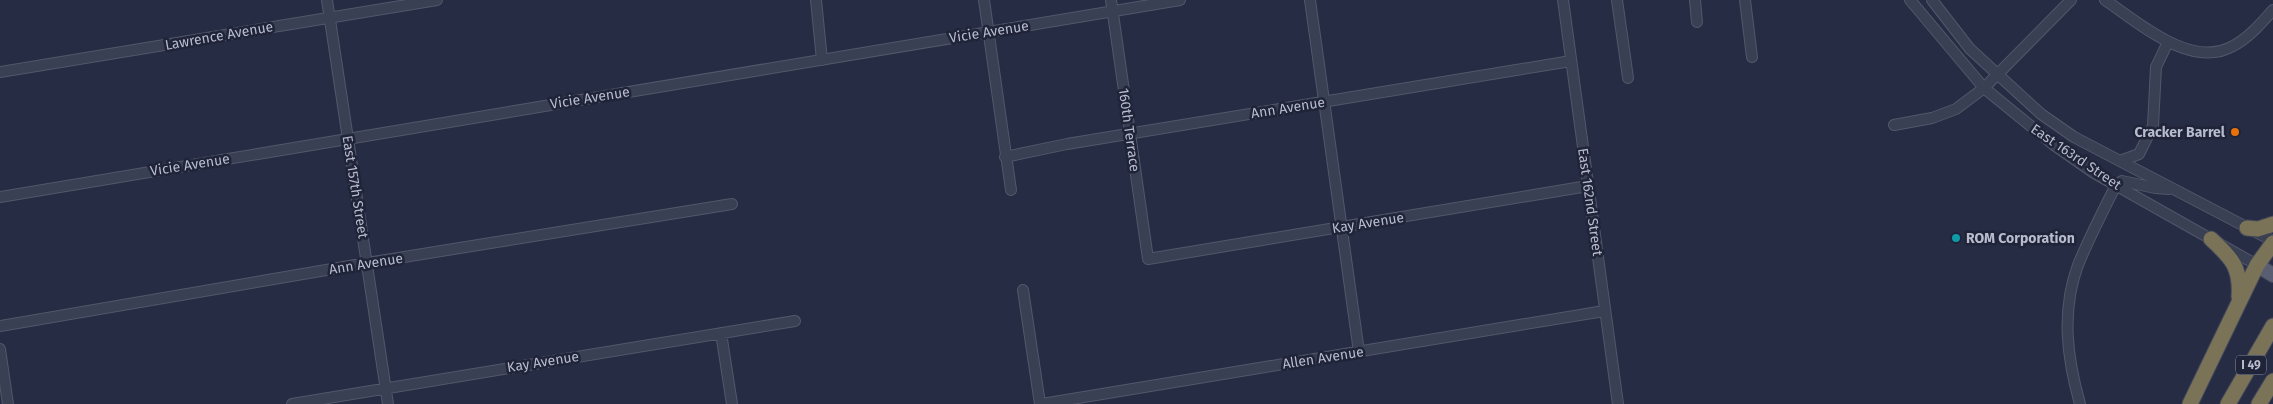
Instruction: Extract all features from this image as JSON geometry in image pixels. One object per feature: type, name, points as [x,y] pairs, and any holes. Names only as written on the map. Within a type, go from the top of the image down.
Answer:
[{"type":"highway","points":[[2247,228],[2258,229],[2273,224]]},
{"type":"highway","points":[[2211,239],[2227,253],[2237,271],[2240,282],[2239,300]]},
{"type":"highway","points":[[2190,404],[2239,300],[2257,265],[2273,242]]},
{"type":"highway","name":"I 49","points":[[2228,404],[2273,326]]},
{"type":"highway","name":"I 49","points":[[2259,404],[2273,381]]},
{"type":"main road","name":"East 163rd Street","points":[[2257,265],[2273,275]]},
{"type":"street","name":"East 157th Street","points":[[327,0],[388,404]]},
{"type":"street","name":"Lawrence Avenue","points":[[0,72],[437,0]]},
{"type":"street","points":[[816,0],[822,60]]},
{"type":"street","points":[[984,0],[1011,190]]},
{"type":"street","name":"160th Terrace","points":[[1111,0],[1148,260]]},
{"type":"street","name":"Vicie Avenue","points":[[0,197],[1180,0]]},
{"type":"street","points":[[1310,0],[1359,352]]},
{"type":"street","name":"East 162nd Street","points":[[1563,0],[1618,404]]},
{"type":"street","points":[[1617,0],[1628,78]]},
{"type":"street","points":[[1695,0],[1697,22]]},
{"type":"street","points":[[1745,0],[1752,57]]},
{"type":"street","name":"East 163rd Street","points":[[1910,0],[1984,88],[2054,145],[2116,185],[2257,265]]},
{"type":"street","name":"East 163rd Street","points":[[1932,0],[1970,49],[2040,114],[2074,137],[2273,242]]},
{"type":"street","points":[[1894,125],[1932,118],[1956,109],[1984,88],[2071,0]]},
{"type":"street","points":[[2105,0],[2168,42],[2203,53],[2219,52],[2232,47],[2250,34],[2273,10]]},
{"type":"street","points":[[2120,161],[2139,154],[2153,126],[2156,66],[2168,42]]},
{"type":"street","name":"Ann Avenue","points":[[1005,158],[1067,144],[1571,61]]},
{"type":"street","points":[[2139,154],[2145,174]]},
{"type":"street","points":[[2080,404],[2070,366],[2066,331],[2068,308],[2078,265],[2116,185],[2122,181],[2155,188],[2172,189]]},
{"type":"street","name":"Kay Avenue","points":[[1148,260],[1588,186]]},
{"type":"street","name":"Ann Avenue","points":[[0,326],[367,263],[732,204]]},
{"type":"street","points":[[1023,290],[1041,404]]},
{"type":"street","name":"Allen Avenue","points":[[1041,404],[1604,311]]},
{"type":"street","name":"Kay Avenue","points":[[292,404],[795,321]]},
{"type":"street","points":[[721,333],[732,404]]},
{"type":"street","points":[[0,349],[8,404]]},
{"type":"place","name":"Cracker Barrel","points":[[2235,132]]},
{"type":"place","name":"ROM Corporation","points":[[1956,238]]}]
